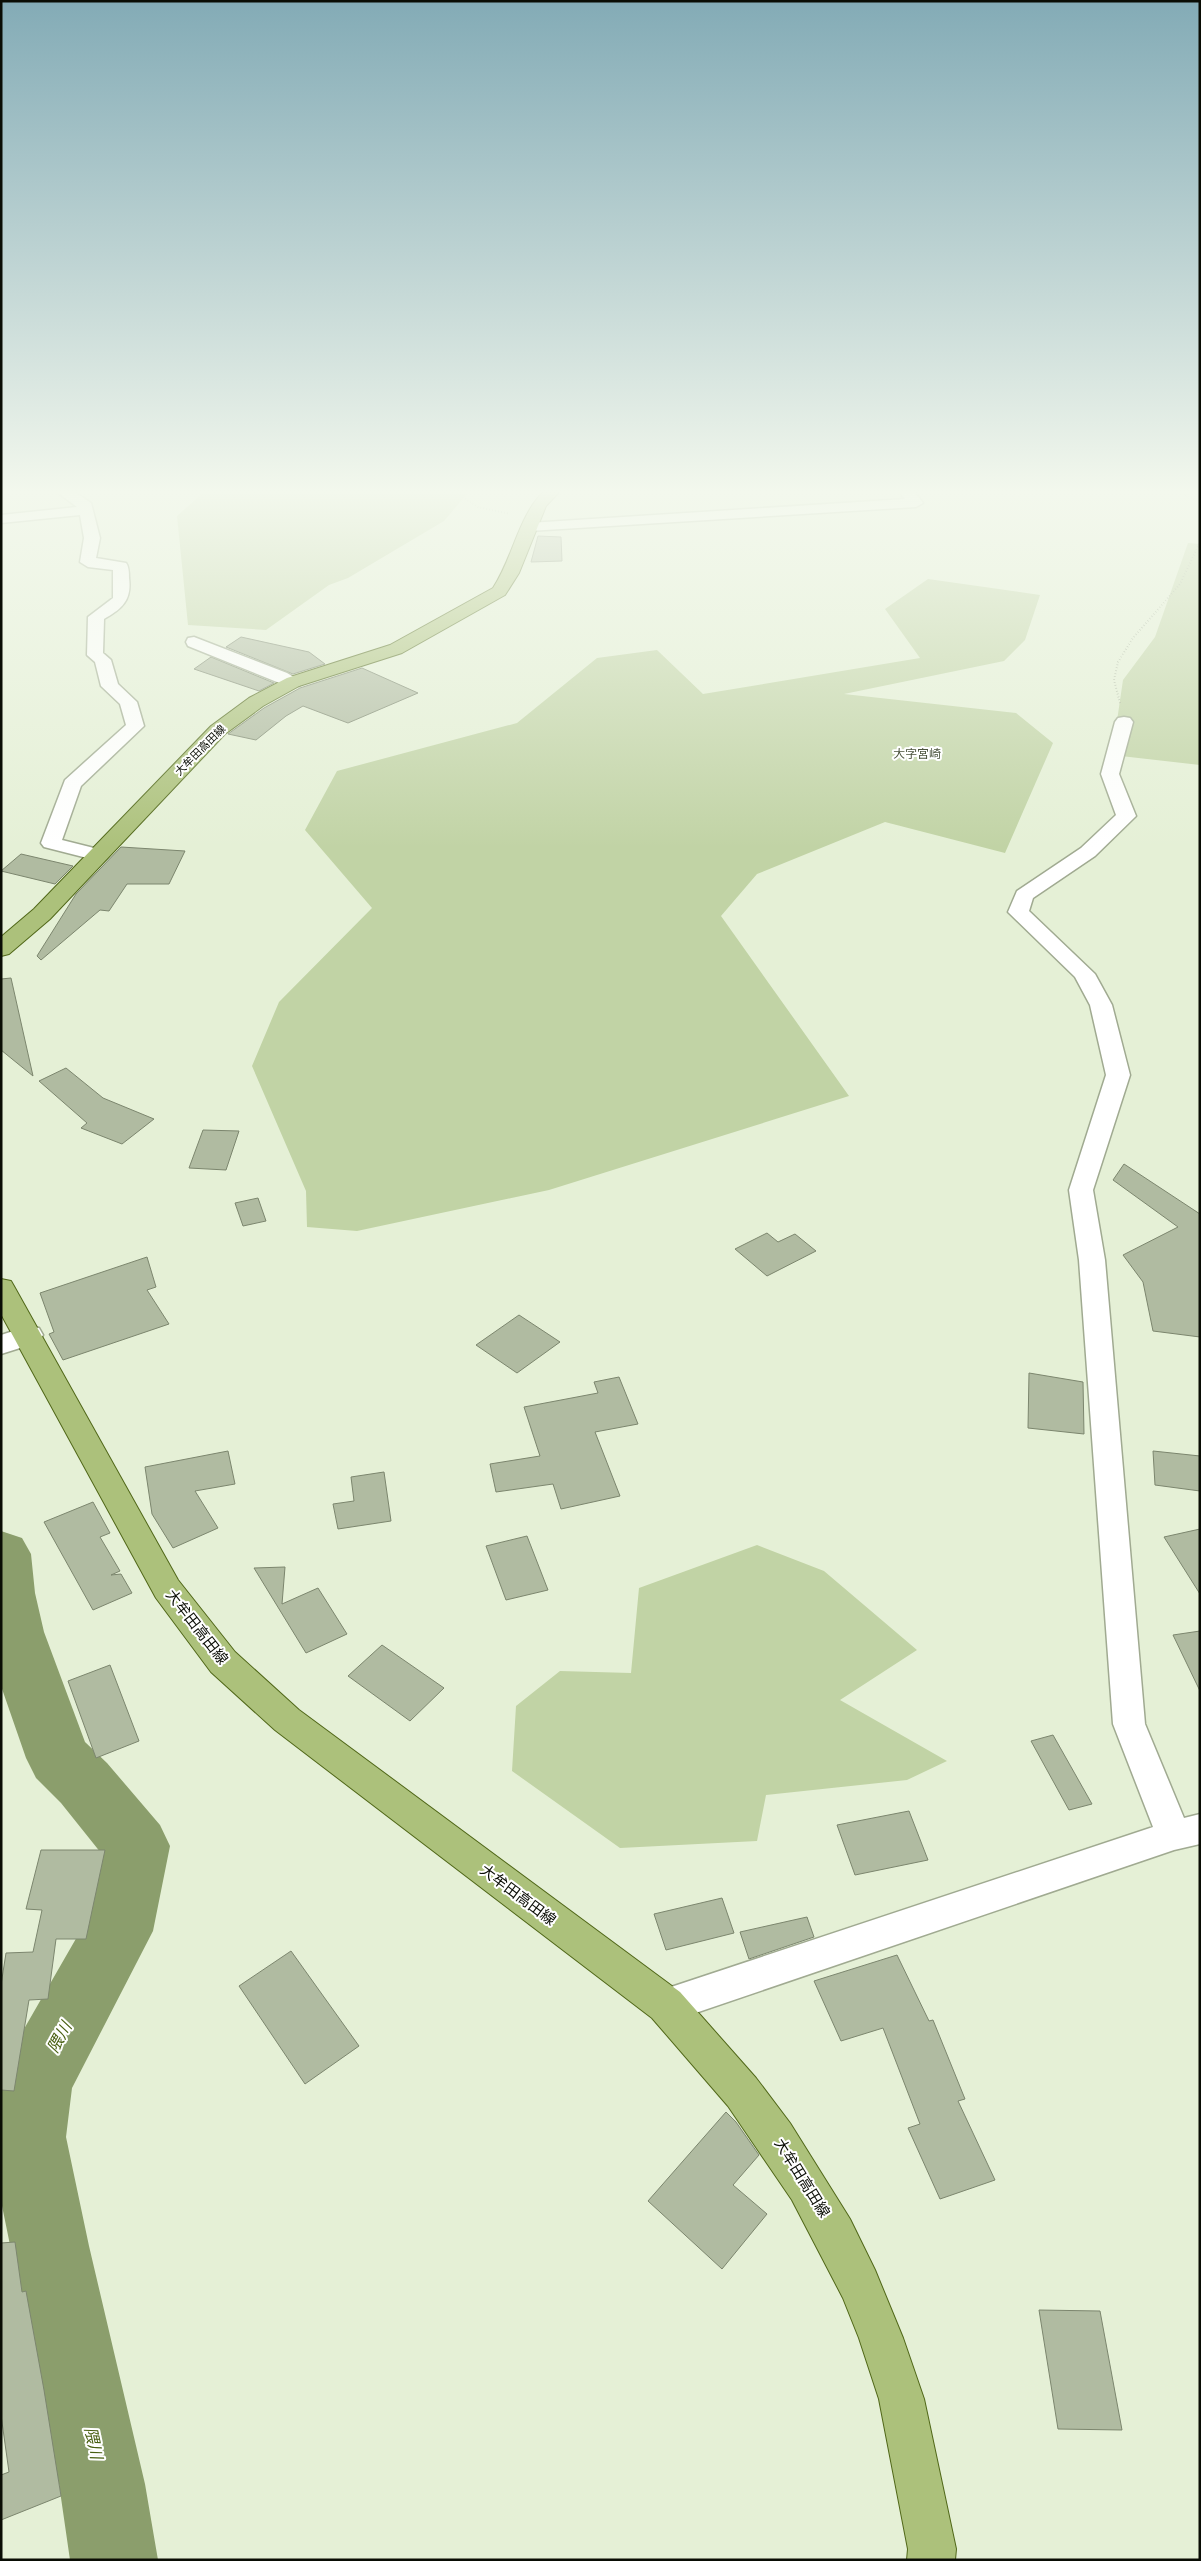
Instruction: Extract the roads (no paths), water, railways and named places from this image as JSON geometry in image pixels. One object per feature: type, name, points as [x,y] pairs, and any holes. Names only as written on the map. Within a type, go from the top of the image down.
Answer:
[{"type":"main road","name":"大牟田高田線","points":[[1,949],[42,914],[218,730],[256,702],[293,682],[396,649],[468,609]]},
{"type":"main road","name":"大牟田高田線","points":[[1,1288],[15,1340],[167,1589],[223,1662],[295,1726],[666,2005],[706,2047],[770,2128],[821,2207],[857,2276],[900,2394],[935,2556]]},
{"type":"street","points":[[99,855],[51,843],[72,784],[135,726],[128,702],[110,686],[103,660],[95,654],[96,617],[113,609]]},
{"type":"street","points":[[194,642],[211,652],[276,674],[293,682]]},
{"type":"street","points":[[666,2005],[1187,1831],[1129,1724],[1092,1260],[1081,1190],[1118,1074],[1101,1004],[1084,974],[1018,912],[1024,895],[1088,852],[1126,816],[1110,774],[1124,722]]},
{"type":"waterway","name":"隈川","points":[[1,1554],[5,1593],[13,1632],[59,1758],[84,1783],[136,1846],[118,1931],[35,2081],[28,2137],[49,2246],[102,2484],[114,2560]]},
{"type":"district","name":"大字宮崎","points":[[917,754]]}]
